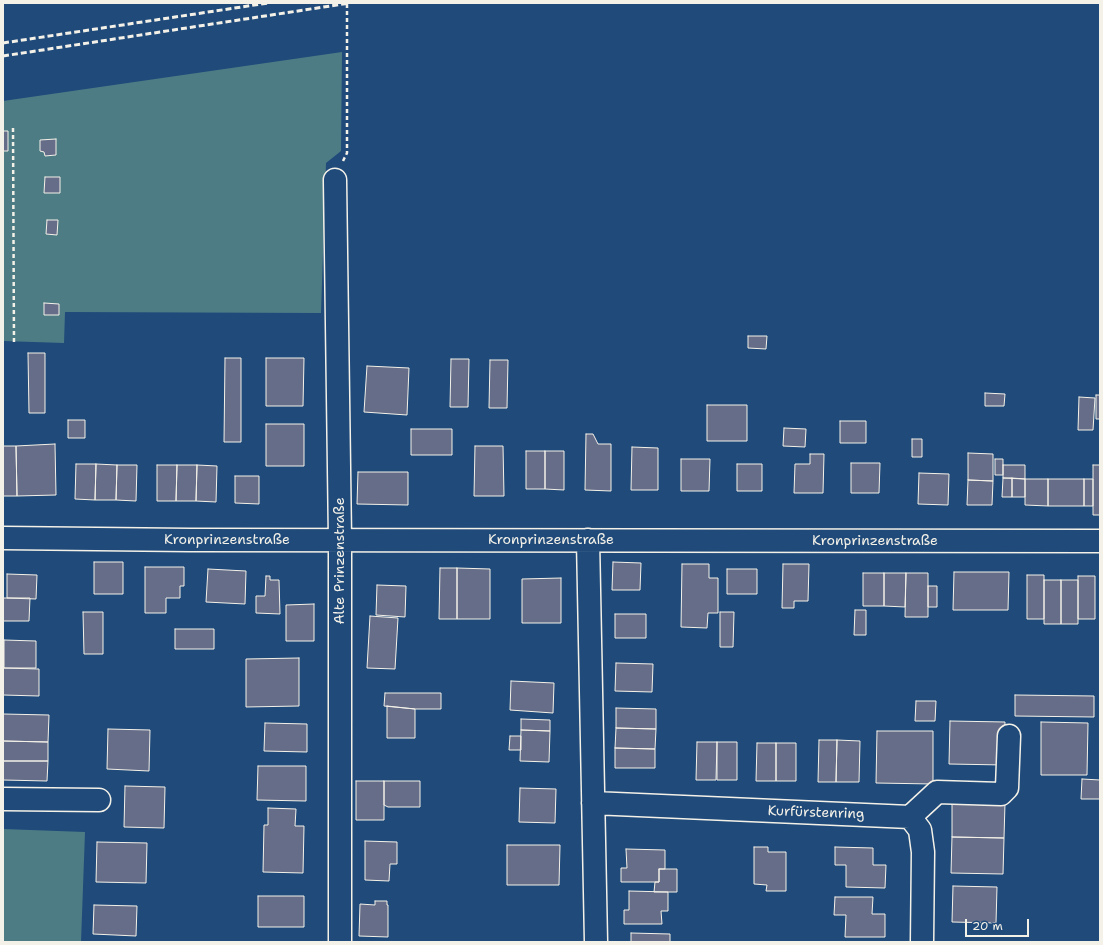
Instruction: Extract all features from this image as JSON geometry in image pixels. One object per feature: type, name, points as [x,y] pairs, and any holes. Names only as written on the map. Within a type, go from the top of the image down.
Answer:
[{"type":"street","name":"Alte Prinzenstraße","points":[[335,180],[340,540],[340,942]]},
{"type":"street","name":"Kronprinzenstraße","points":[[3,538],[1100,541]]},
{"type":"street","points":[[588,540],[596,942]]},
{"type":"street","points":[[922,942],[923,852],[920,830],[910,817],[936,792],[1001,794],[1007,788],[1009,736]]},
{"type":"street","points":[[3,799],[99,800]]},
{"type":"street","name":"Kurfürstenring","points":[[593,803],[910,817]]},
{"type":"path","points":[[335,180],[347,153],[347,3]]},
{"type":"path","points":[[13,128],[14,345]]},
{"type":"green space","points":[[342,52],[341,151],[326,163],[321,313],[65,312],[64,343],[3,341],[3,101]]},
{"type":"green space","points":[[3,829],[85,832],[81,942],[3,942]]},
{"type":"building","points":[[3,131],[8,131],[8,151],[3,151]]},
{"type":"building","points":[[56,139],[56,155],[45,156],[44,152],[40,151],[40,140]]},
{"type":"building","points":[[45,177],[60,177],[60,193],[44,193]]},
{"type":"building","points":[[47,220],[58,220],[57,235],[46,234]]},
{"type":"building","points":[[44,303],[59,304],[59,315],[44,315]]},
{"type":"building","points":[[748,336],[767,336],[766,349],[748,348]]},
{"type":"building","points":[[28,353],[45,353],[45,413],[29,413]]},
{"type":"building","points":[[225,358],[241,358],[241,442],[224,442]]},
{"type":"building","points":[[266,358],[304,358],[303,406],[266,406]]},
{"type":"building","points":[[451,359],[469,359],[468,407],[450,407]]},
{"type":"building","points":[[490,360],[508,360],[507,408],[489,408]]},
{"type":"building","points":[[367,366],[409,368],[407,415],[364,412]]},
{"type":"building","points":[[985,393],[1005,394],[1004,406],[985,406]]},
{"type":"building","points":[[1096,395],[1100,395],[1100,419],[1096,419]]},
{"type":"building","points":[[1079,397],[1095,398],[1093,430],[1078,430]]},
{"type":"building","points":[[707,405],[747,405],[747,441],[707,441]]},
{"type":"building","points":[[68,420],[85,420],[85,438],[68,438]]},
{"type":"building","points":[[840,421],[866,421],[866,443],[840,443]]},
{"type":"building","points":[[266,424],[304,424],[304,466],[266,466]]},
{"type":"building","points":[[784,428],[806,429],[805,447],[783,446]]},
{"type":"building","points":[[411,429],[452,429],[452,455],[411,455]]},
{"type":"building","points":[[586,434],[593,434],[598,444],[611,444],[611,491],[585,490]]},
{"type":"building","points":[[912,439],[922,439],[922,457],[912,457]]},
{"type":"building","points":[[55,444],[56,495],[17,496],[16,446]]},
{"type":"building","points":[[3,446],[16,446],[17,496],[3,496]]},
{"type":"building","points":[[475,446],[503,446],[504,496],[474,496]]},
{"type":"building","points":[[632,447],[658,448],[658,490],[631,490]]},
{"type":"building","points":[[526,451],[545,451],[545,489],[526,489]]},
{"type":"building","points":[[545,451],[564,451],[564,490],[545,489]]},
{"type":"building","points":[[968,453],[993,454],[993,481],[968,480]]},
{"type":"building","points":[[810,454],[824,454],[823,493],[794,493],[795,464],[810,464]]},
{"type":"building","points":[[681,459],[710,459],[709,491],[681,491]]},
{"type":"building","points":[[995,459],[1003,459],[1003,475],[995,475]]},
{"type":"building","points":[[851,463],[880,463],[879,493],[851,493]]},
{"type":"building","points":[[76,464],[96,464],[95,500],[75,499]]},
{"type":"building","points":[[96,464],[117,465],[116,500],[95,500]]},
{"type":"building","points":[[737,464],[762,464],[762,491],[737,491]]},
{"type":"building","points":[[117,465],[137,465],[136,501],[116,500]]},
{"type":"building","points":[[157,465],[177,465],[176,501],[157,501]]},
{"type":"building","points":[[177,465],[197,465],[196,501],[176,501]]},
{"type":"building","points":[[197,465],[217,466],[216,502],[196,501]]},
{"type":"building","points":[[1003,465],[1025,465],[1025,479],[1003,478]]},
{"type":"building","points":[[1093,465],[1100,465],[1100,515],[1093,515]]},
{"type":"building","points":[[358,472],[408,472],[408,505],[357,504]]},
{"type":"building","points":[[919,473],[949,474],[948,505],[918,504]]},
{"type":"building","points":[[235,476],[259,476],[259,504],[235,503]]},
{"type":"building","points":[[1003,478],[1012,478],[1012,497],[1002,497]]},
{"type":"building","points":[[1012,478],[1025,479],[1025,497],[1012,497]]},
{"type":"building","points":[[1025,479],[1048,479],[1048,506],[1025,505]]},
{"type":"building","points":[[1048,479],[1084,479],[1084,506],[1048,506]]},
{"type":"building","points":[[1084,479],[1093,479],[1093,506],[1084,506]]},
{"type":"building","points":[[968,480],[993,481],[992,505],[967,505]]},
{"type":"building","points":[[94,562],[123,562],[123,594],[94,594]]},
{"type":"building","points":[[613,562],[641,563],[640,590],[612,590]]},
{"type":"building","points":[[682,564],[709,564],[709,578],[718,578],[718,613],[708,613],[707,628],[681,627]]},
{"type":"building","points":[[783,564],[809,564],[808,601],[794,601],[794,608],[782,608]]},
{"type":"building","points":[[145,567],[184,567],[184,586],[180,586],[180,598],[166,598],[166,613],[145,613]]},
{"type":"building","points":[[440,568],[457,568],[457,619],[439,619]]},
{"type":"building","points":[[457,568],[490,569],[490,619],[457,619]]},
{"type":"building","points":[[208,569],[246,571],[245,604],[206,602]]},
{"type":"building","points":[[727,569],[757,569],[757,594],[727,594]]},
{"type":"building","points":[[954,572],[1009,572],[1008,610],[953,610]]},
{"type":"building","points":[[863,573],[884,573],[884,606],[863,606]]},
{"type":"building","points":[[884,573],[906,573],[905,607],[884,606]]},
{"type":"building","points":[[906,573],[928,573],[928,617],[905,617]]},
{"type":"building","points":[[7,574],[37,575],[36,599],[7,598]]},
{"type":"building","points":[[1027,575],[1044,575],[1044,619],[1027,619]]},
{"type":"building","points":[[266,576],[270,576],[270,580],[279,580],[280,614],[256,613],[256,596],[265,596]]},
{"type":"building","points":[[1078,576],[1095,576],[1095,619],[1078,619]]},
{"type":"building","points":[[561,578],[561,623],[522,623],[522,579]]},
{"type":"building","points":[[1044,580],[1061,580],[1061,624],[1044,624]]},
{"type":"building","points":[[1061,580],[1078,580],[1078,624],[1061,624]]},
{"type":"building","points":[[377,585],[406,586],[405,617],[376,615]]},
{"type":"building","points":[[928,586],[937,586],[937,607],[928,607]]},
{"type":"building","points":[[3,598],[30,598],[29,621],[3,621]]},
{"type":"building","points":[[314,604],[314,641],[286,641],[286,605]]},
{"type":"building","points":[[855,610],[866,610],[866,635],[854,635]]},
{"type":"building","points":[[83,612],[103,612],[103,654],[84,654]]},
{"type":"building","points":[[720,612],[734,612],[733,647],[720,647]]},
{"type":"building","points":[[615,614],[646,614],[646,638],[615,638]]},
{"type":"building","points":[[370,616],[398,618],[395,669],[367,668]]},
{"type":"building","points":[[175,629],[214,629],[214,649],[175,649]]},
{"type":"building","points":[[4,640],[36,641],[36,668],[4,668]]},
{"type":"building","points":[[299,658],[299,706],[246,707],[246,659]]},
{"type":"building","points":[[616,663],[653,664],[652,692],[615,691]]},
{"type":"building","points":[[3,668],[39,669],[39,696],[3,695]]},
{"type":"building","points":[[511,681],[554,683],[553,713],[510,710]]},
{"type":"building","points":[[385,693],[441,693],[441,709],[415,709],[384,706]]},
{"type":"building","points":[[1015,695],[1094,696],[1094,717],[1015,716]]},
{"type":"building","points":[[916,701],[936,701],[935,721],[915,721]]},
{"type":"building","points":[[387,706],[415,709],[415,738],[387,738]]},
{"type":"building","points":[[616,708],[656,709],[656,729],[616,728]]},
{"type":"building","points":[[3,714],[49,715],[48,742],[3,741]]},
{"type":"building","points":[[521,719],[550,720],[550,731],[521,730]]},
{"type":"building","points":[[950,721],[1005,722],[1004,765],[949,764]]},
{"type":"building","points":[[1041,722],[1088,723],[1087,775],[1041,775]]},
{"type":"building","points":[[265,723],[307,724],[307,752],[264,751]]},
{"type":"building","points":[[616,728],[656,729],[655,749],[615,748]]},
{"type":"building","points":[[108,729],[150,730],[149,771],[107,769]]},
{"type":"building","points":[[521,730],[550,731],[549,762],[520,761]]},
{"type":"building","points":[[877,731],[933,731],[933,784],[876,783]]},
{"type":"building","points":[[510,736],[521,736],[521,750],[509,750]]},
{"type":"building","points":[[819,740],[837,740],[836,782],[818,782]]},
{"type":"building","points":[[837,740],[860,741],[859,782],[836,782]]},
{"type":"building","points":[[3,741],[48,742],[48,761],[3,761]]},
{"type":"building","points":[[697,742],[717,742],[716,780],[696,780]]},
{"type":"building","points":[[717,742],[737,742],[737,780],[717,780]]},
{"type":"building","points":[[757,743],[776,743],[776,781],[756,781]]},
{"type":"building","points":[[776,743],[796,743],[796,781],[776,781]]},
{"type":"building","points":[[615,748],[655,749],[655,768],[615,768]]},
{"type":"building","points":[[3,761],[48,761],[47,781],[3,780]]},
{"type":"building","points":[[258,766],[306,766],[306,801],[257,800]]},
{"type":"building","points":[[1082,779],[1100,780],[1100,799],[1081,799]]},
{"type":"building","points":[[356,781],[384,781],[384,820],[356,820]]},
{"type":"building","points":[[384,781],[420,781],[420,807],[388,807],[384,805]]},
{"type":"building","points":[[125,786],[165,787],[164,828],[124,827]]},
{"type":"building","points":[[520,788],[556,789],[555,823],[519,822]]},
{"type":"building","points":[[952,803],[1005,803],[1004,838],[952,837]]},
{"type":"building","points":[[268,808],[296,809],[295,826],[304,826],[303,873],[263,872],[264,825],[268,825]]},
{"type":"building","points":[[952,837],[1004,838],[1003,874],[951,873]]},
{"type":"building","points":[[365,841],[397,842],[397,864],[390,864],[389,881],[365,880]]},
{"type":"building","points":[[97,842],[147,843],[146,883],[96,882]]},
{"type":"building","points":[[507,845],[560,845],[559,885],[507,885]]},
{"type":"building","points":[[754,847],[768,847],[768,852],[786,852],[786,891],[766,891],[767,885],[754,884]]},
{"type":"building","points":[[835,847],[873,848],[873,865],[886,865],[885,888],[846,887],[846,865],[835,865]]},
{"type":"building","points":[[626,849],[665,850],[665,869],[659,869],[659,882],[621,882],[621,868],[627,868]]},
{"type":"building","points":[[659,869],[677,869],[677,892],[654,892],[655,882],[659,882]]},
{"type":"building","points":[[953,886],[997,887],[996,923],[952,922]]},
{"type":"building","points":[[629,891],[668,892],[668,911],[661,911],[662,924],[624,924],[624,910],[629,910]]},
{"type":"building","points":[[258,896],[304,896],[304,927],[258,927]]},
{"type":"building","points":[[835,897],[873,897],[872,914],[885,914],[885,937],[845,937],[846,915],[834,915]]},
{"type":"building","points":[[375,901],[387,901],[388,937],[359,936],[360,904],[375,905]]},
{"type":"building","points":[[94,905],[137,906],[136,936],[93,934]]},
{"type":"building","points":[[631,933],[670,934],[670,942],[631,942]]},
{"type":"railway","points":[[3,43],[268,3]]},
{"type":"railway","points":[[3,56],[350,3]]}]
